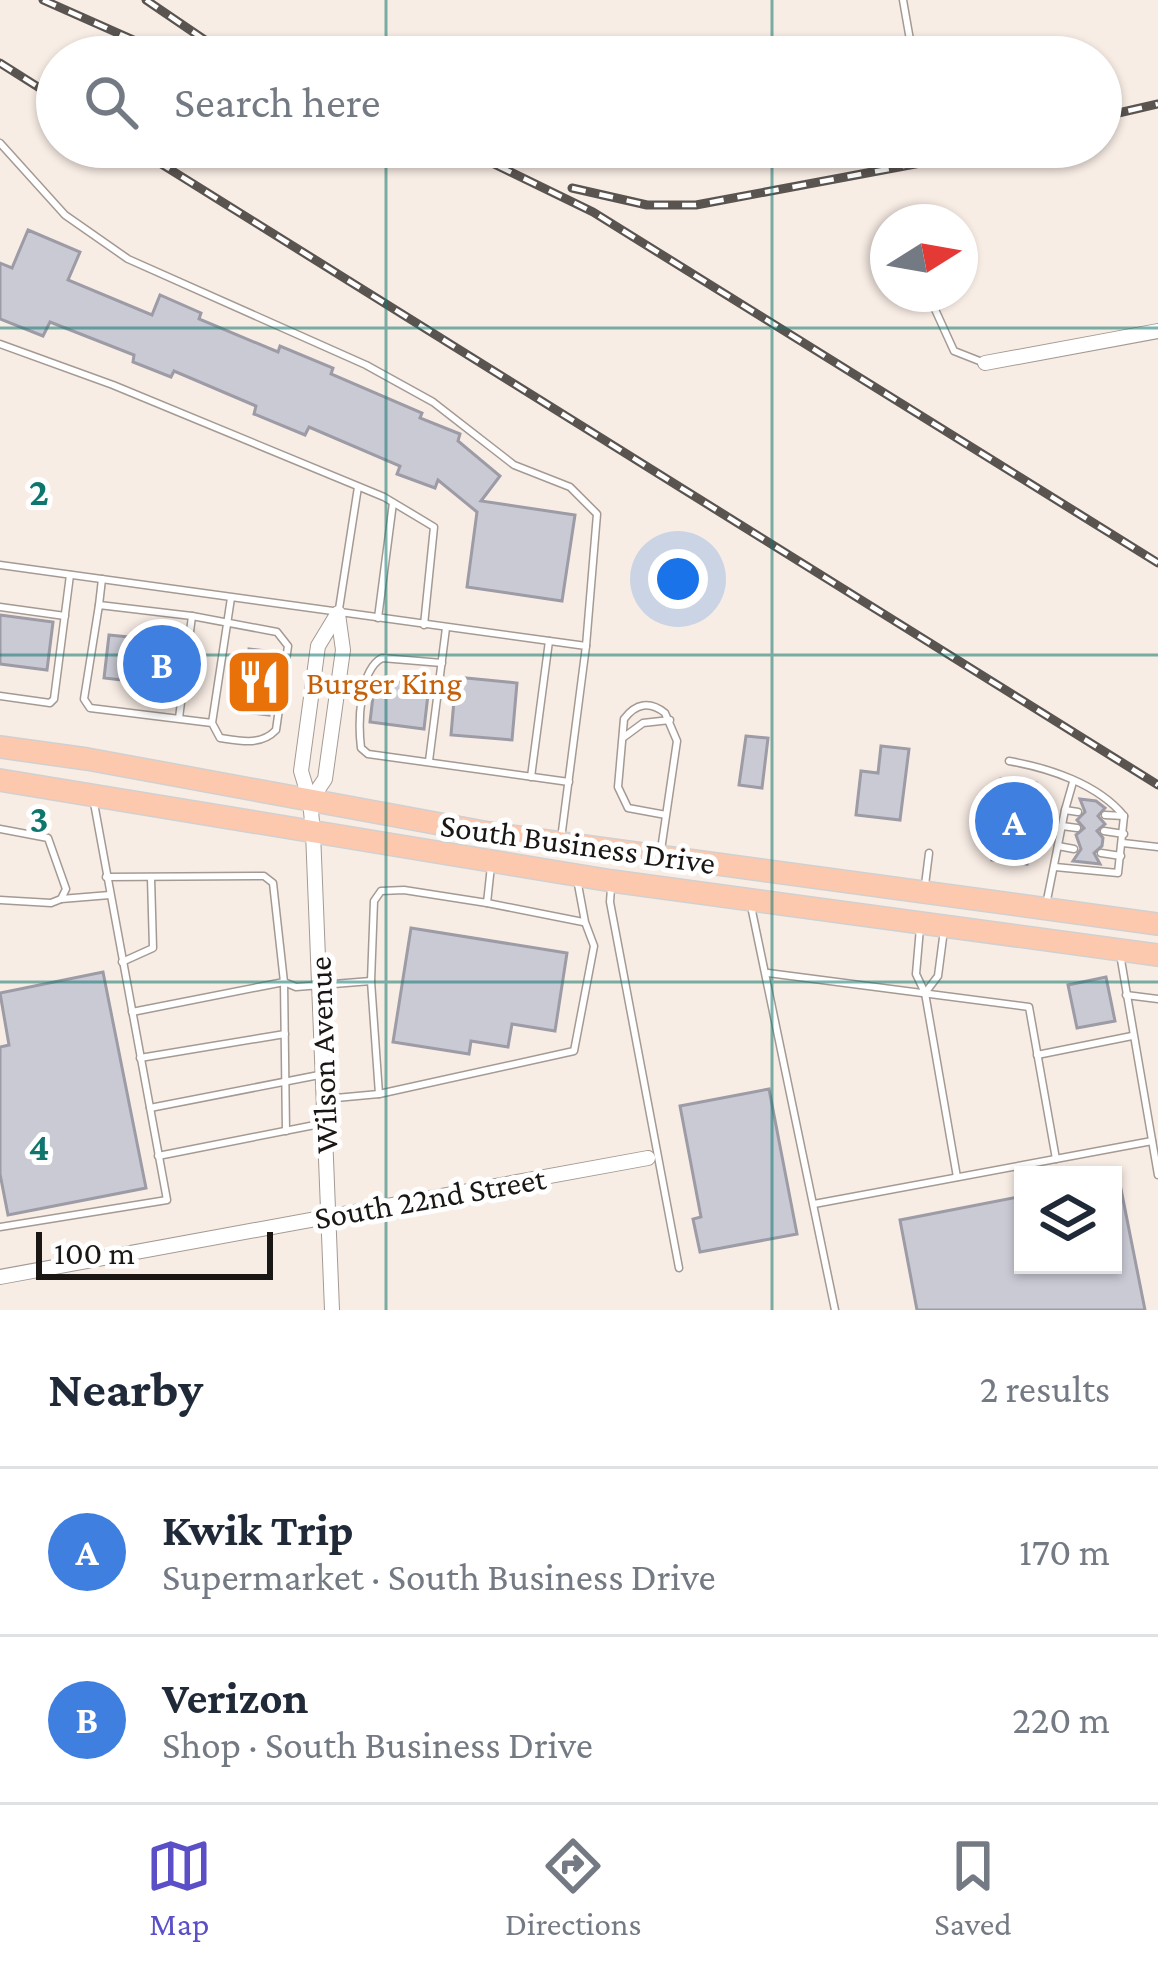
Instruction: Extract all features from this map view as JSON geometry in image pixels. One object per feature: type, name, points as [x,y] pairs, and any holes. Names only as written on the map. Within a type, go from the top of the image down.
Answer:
[{"type":"main road","name":"South Business Drive","points":[[0,747],[560,843],[1158,924]]},
{"type":"main road","name":"South Business Drive","points":[[0,780],[612,881],[1158,955]]},
{"type":"street","points":[[985,363],[1158,332]]},
{"type":"street","name":"Wilson Avenue","points":[[332,1310],[313,832],[301,771],[318,646],[338,613]]},
{"type":"street","name":"Wilson Avenue","points":[[310,801],[326,779],[343,650],[338,613]]},
{"type":"street","name":"South 22nd Street","points":[[0,1277],[648,1158]]},
{"type":"lane","points":[[903,0],[909,36]]},
{"type":"lane","points":[[0,143],[65,215],[128,259],[366,365],[433,402],[514,465],[570,487],[597,514],[586,646],[560,843]]},
{"type":"lane","points":[[936,312],[954,351],[985,363]]},
{"type":"lane","points":[[0,344],[113,385],[358,487],[434,526],[424,625]]},
{"type":"lane","points":[[338,613],[358,487]]},
{"type":"lane","points":[[378,619],[393,502]]},
{"type":"lane","points":[[0,565],[586,646]]},
{"type":"lane","points":[[0,696],[50,703],[54,699],[70,575]]},
{"type":"lane","points":[[102,580],[86,705],[212,723]]},
{"type":"lane","points":[[99,605],[192,616],[228,623],[277,632],[287,640],[276,730],[253,742],[220,738],[212,723],[228,623],[232,598]]},
{"type":"lane","points":[[0,607],[65,616]]},
{"type":"lane","points":[[179,718],[192,616]]},
{"type":"lane","points":[[429,763],[446,628]]},
{"type":"lane","points":[[531,777],[549,641]]},
{"type":"lane","points":[[442,663],[382,658],[368,667],[359,739],[368,754],[569,782]]},
{"type":"lane","points":[[661,855],[677,741],[670,720],[658,707],[637,706],[624,718],[621,800],[628,808],[666,815]]},
{"type":"lane","points":[[622,738],[643,723],[670,720]]},
{"type":"lane","points":[[1009,761],[1038,766],[1110,799],[1124,816],[1118,873],[1054,866]]},
{"type":"lane","points":[[1046,908],[1073,782]]},
{"type":"lane","points":[[0,1227],[167,1200],[94,794]]},
{"type":"lane","points":[[1065,810],[1078,812]]},
{"type":"lane","points":[[1106,815],[1124,816]]},
{"type":"lane","points":[[1062,826],[1077,828]]},
{"type":"lane","points":[[0,829],[48,838],[66,889],[62,899]]},
{"type":"lane","points":[[1104,831],[1158,847]]},
{"type":"lane","points":[[1058,846],[1074,849]]},
{"type":"lane","points":[[929,853],[916,970],[925,993],[957,1178]]},
{"type":"lane","points":[[1101,853],[1121,856]]},
{"type":"lane","points":[[487,903],[491,862]]},
{"type":"lane","points":[[747,866],[835,1310]]},
{"type":"lane","points":[[324,1099],[379,1094],[574,1051],[594,946],[577,875]]},
{"type":"lane","points":[[122,962],[153,948],[151,876]]},
{"type":"lane","points":[[106,877],[264,876],[273,883],[284,982],[286,1131]]},
{"type":"lane","points":[[612,881],[610,902],[679,1268]]},
{"type":"lane","points":[[379,1094],[370,981],[374,901],[381,891],[404,890],[585,922]]},
{"type":"lane","points":[[0,900],[51,902],[110,896]]},
{"type":"lane","points":[[925,993],[939,974],[945,926]]},
{"type":"lane","points":[[1121,950],[1158,1175]]},
{"type":"lane","points":[[768,973],[1029,1007],[1056,1159]]},
{"type":"lane","points":[[131,1012],[284,982],[296,987],[370,981]]},
{"type":"lane","points":[[1125,995],[1158,999]]},
{"type":"lane","points":[[140,1058],[285,1034]]},
{"type":"lane","points":[[1037,1055],[1132,1036]]},
{"type":"lane","points":[[150,1108],[323,1075]]},
{"type":"lane","points":[[158,1156],[325,1123]]},
{"type":"lane","points":[[814,1204],[1152,1141]]},
{"type":"building","points":[[28,230],[80,252],[68,280],[152,315],[160,295],[201,313],[199,319],[278,352],[280,346],[333,368],[331,374],[460,434],[458,441],[500,476],[481,501],[575,515],[562,601],[467,587],[477,512],[438,480],[435,488],[397,474],[400,466],[309,427],[305,435],[254,414],[256,406],[174,371],[171,377],[133,362],[134,355],[50,322],[43,336],[0,319],[0,263],[12,268]]},
{"type":"building","points":[[0,615],[53,622],[47,670],[0,664]]},
{"type":"building","points":[[109,635],[180,642],[175,686],[104,678]]},
{"type":"building","name":"Burger King","points":[[249,649],[276,652],[269,715],[242,712]]},
{"type":"building","points":[[456,677],[517,683],[512,740],[451,735]]},
{"type":"building","points":[[375,679],[429,686],[424,729],[370,722]]},
{"type":"building","points":[[746,736],[768,738],[762,788],[739,785]]},
{"type":"building","points":[[881,746],[909,749],[900,820],[856,815],[861,771],[878,773]]},
{"type":"building","points":[[1001,779],[1036,783],[1027,864],[992,860]]},
{"type":"building","points":[[1080,799],[1105,808],[1098,816],[1105,824],[1097,831],[1102,846],[1094,853],[1100,864],[1073,861],[1081,849],[1076,835],[1084,828],[1077,820],[1085,812]]},
{"type":"building","points":[[411,928],[567,953],[555,1031],[512,1024],[508,1047],[471,1041],[469,1054],[393,1042]]},
{"type":"building","points":[[103,972],[146,1188],[8,1215],[0,1174],[0,1047],[9,1045],[0,993]]},
{"type":"building","points":[[1106,977],[1115,1021],[1077,1028],[1068,985]]},
{"type":"building","points":[[769,1089],[797,1234],[700,1252],[693,1219],[701,1217],[680,1106]]},
{"type":"building","points":[[1122,1194],[1145,1310],[917,1310],[900,1220],[1014,1198],[1014,1274],[1122,1274]]},
{"type":"railway","points":[[43,0],[124,36]]},
{"type":"railway","points":[[146,0],[199,36]]},
{"type":"railway","points":[[0,63],[36,86]]},
{"type":"railway","points":[[1122,112],[1158,104]]},
{"type":"railway","points":[[168,168],[1158,785]]},
{"type":"railway","points":[[502,168],[593,212],[1158,563]]},
{"type":"railway","points":[[572,188],[647,205],[696,205],[894,168]]},
{"type":"place","name":"Verizon","points":[[162,664]]},
{"type":"place","name":"Burger King","points":[[259,682]]},
{"type":"place","name":"Kwik Trip","points":[[1014,821]]}]
